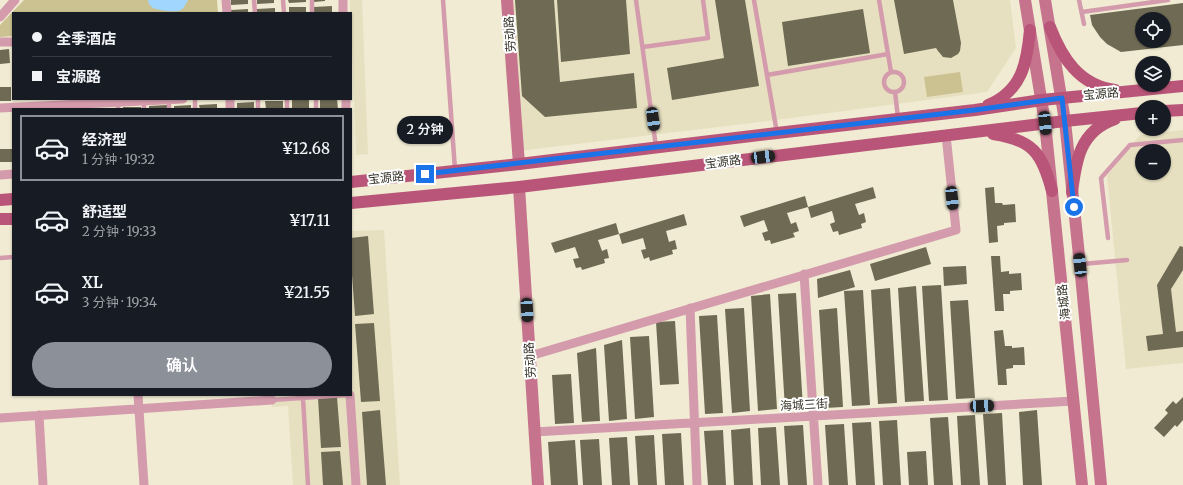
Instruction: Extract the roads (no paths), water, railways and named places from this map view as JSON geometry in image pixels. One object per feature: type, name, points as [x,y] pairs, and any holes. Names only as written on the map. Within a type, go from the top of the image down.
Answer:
[{"type":"main road","name":"劳动路","points":[[507,0],[519,164]]},
{"type":"main road","name":"海城路","points":[[1025,0],[1045,123],[1082,485]]},
{"type":"main road","name":"海城路","points":[[1045,0],[1065,121],[1101,485]]},
{"type":"main road","points":[[1050,27],[1063,55],[1082,77],[1109,89],[1128,91]]},
{"type":"main road","points":[[975,110],[995,102],[1008,93],[1016,84],[1025,64],[1028,52],[1030,30]]},
{"type":"main road","name":"宝源路","points":[[352,182],[519,164],[975,110],[1042,100],[1183,86]]},
{"type":"main road","points":[[1171,111],[1183,110]]},
{"type":"main road","points":[[1072,192],[1075,166],[1084,144],[1099,127],[1109,121],[1129,115]]},
{"type":"main road","name":"宝源路","points":[[352,203],[519,187],[1045,123],[1135,115]]},
{"type":"main road","points":[[884,120],[891,122],[895,128],[894,136],[886,142]]},
{"type":"main road","points":[[978,131],[1005,135],[1028,144],[1036,152],[1043,164],[1048,174],[1052,191]]},
{"type":"main road","name":"劳动路","points":[[519,187],[538,485]]},
{"type":"main road","points":[[0,200],[12,199]]},
{"type":"main road","points":[[0,219],[12,219]]},
{"type":"street","points":[[0,17],[16,0]]},
{"type":"street","points":[[226,0],[227,12]]},
{"type":"street","points":[[343,0],[343,12]]},
{"type":"street","points":[[0,42],[12,42]]},
{"type":"street","points":[[0,108],[15,105],[169,103],[180,100]]},
{"type":"street","points":[[530,356],[956,230],[946,135]]},
{"type":"street","points":[[0,175],[12,174]]},
{"type":"street","points":[[804,274],[818,485]]},
{"type":"street","points":[[690,308],[697,485]]},
{"type":"street","points":[[138,396],[144,485]]},
{"type":"street","points":[[350,396],[356,485]]},
{"type":"street","points":[[0,418],[139,409],[272,397]]},
{"type":"street","name":"海城三街","points":[[534,432],[1074,401]]},
{"type":"street","points":[[39,415],[43,485]]},
{"type":"lane","points":[[254,0],[255,12]]},
{"type":"lane","points":[[283,0],[284,12]]},
{"type":"lane","points":[[312,0],[312,12]]},
{"type":"lane","points":[[443,0],[455,171]]},
{"type":"lane","points":[[636,0],[656,147]]},
{"type":"lane","points":[[642,47],[708,38],[703,0]]},
{"type":"lane","points":[[754,0],[776,133]]},
{"type":"lane","points":[[879,0],[891,72]]},
{"type":"lane","points":[[1079,0],[1084,24]]},
{"type":"lane","points":[[1082,12],[1168,0]]},
{"type":"lane","points":[[767,74],[888,54]]},
{"type":"lane","points":[[891,72],[900,74],[903,80],[900,89],[895,92],[889,91],[884,84],[884,78],[891,72]]},
{"type":"lane","points":[[895,92],[899,118]]},
{"type":"lane","points":[[1108,238],[1101,178],[1130,145],[1183,140]]},
{"type":"lane","points":[[0,258],[12,257]]},
{"type":"lane","points":[[1080,265],[1128,260]]},
{"type":"lane","points":[[272,397],[303,398],[332,396]]},
{"type":"lane","points":[[303,398],[308,485]]},
{"type":"water","points":[[148,0],[188,0],[182,9],[175,11],[153,8],[149,4]]}]
